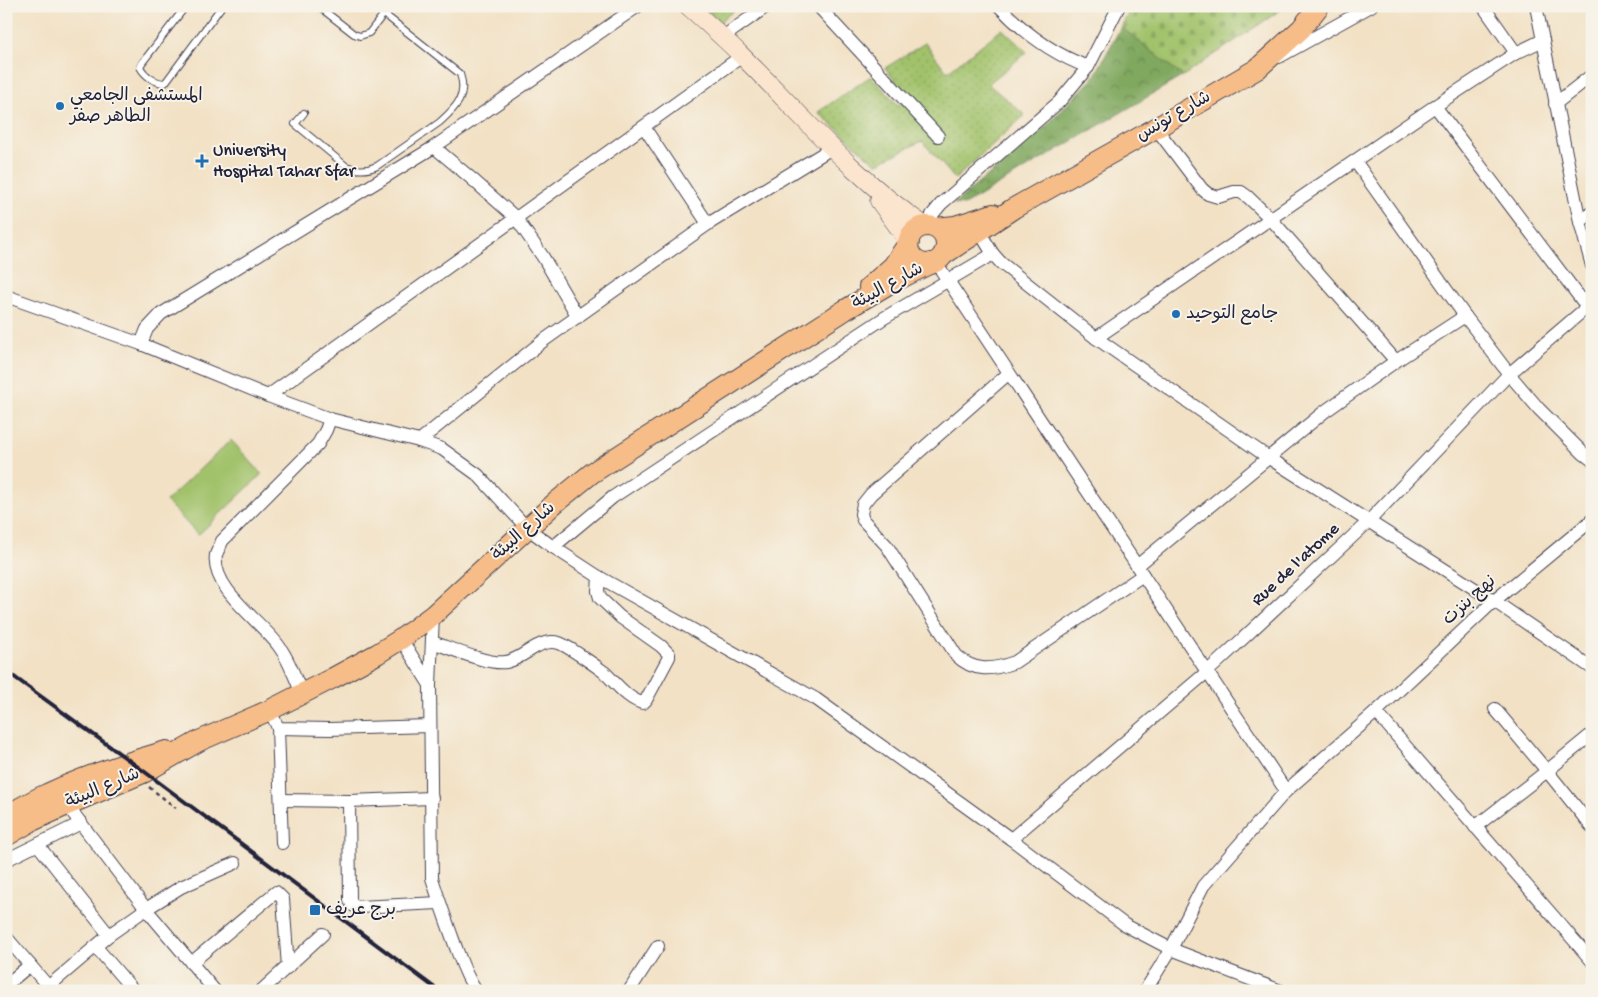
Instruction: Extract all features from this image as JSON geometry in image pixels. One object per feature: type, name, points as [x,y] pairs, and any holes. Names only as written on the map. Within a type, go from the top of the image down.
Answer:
[{"type":"main road","name":"شارع تونس","points":[[936,260],[1014,208],[1257,69],[1301,29],[1319,6]]},
{"type":"main road","name":"شارع تونس","points":[[931,227],[956,226],[1014,208]]},
{"type":"main road","points":[[931,227],[944,237],[945,249],[936,260],[924,263],[914,258],[910,253],[909,242],[914,231],[931,227]]},
{"type":"main road","name":"شارع البيئة","points":[[845,310],[893,266],[909,242]]},
{"type":"main road","name":"شارع البيئة","points":[[6,816],[46,794],[130,762],[274,719],[302,694],[401,639],[433,615],[527,528],[592,473],[845,310],[887,285],[936,260]]},
{"type":"main road","name":"شارع البيئة","points":[[6,836],[30,822],[145,772],[198,741]]},
{"type":"street","points":[[141,344],[147,329],[161,314],[434,147],[638,6]]},
{"type":"street","points":[[688,6],[723,37],[857,173],[900,209],[931,227],[932,215],[941,204],[1059,102],[1088,67],[1118,6]]},
{"type":"street","points":[[723,37],[767,6]]},
{"type":"street","points":[[818,6],[938,136]]},
{"type":"street","points":[[999,6],[1017,26],[1036,40],[1069,60],[1088,67]]},
{"type":"street","points":[[1257,69],[1371,6]]},
{"type":"street","points":[[1483,6],[1516,53]]},
{"type":"street","points":[[1536,6],[1580,222],[1592,266]]},
{"type":"street","points":[[1096,338],[1435,106],[1516,53],[1543,40]]},
{"type":"street","points":[[268,396],[742,56]]},
{"type":"street","points":[[1555,104],[1592,75]]},
{"type":"street","points":[[1435,106],[1590,305]]},
{"type":"street","points":[[644,127],[708,224]]},
{"type":"street","points":[[1156,128],[1202,189],[1208,194],[1218,197],[1241,192],[1248,196],[1271,219],[1396,361]]},
{"type":"street","points":[[434,147],[516,218],[543,257],[578,317]]},
{"type":"street","points":[[419,441],[543,342],[708,224],[832,148]]},
{"type":"street","points":[[1355,161],[1465,316],[1509,374],[1539,409],[1592,460]]},
{"type":"street","points":[[857,173],[909,242]]},
{"type":"street","points":[[1580,222],[1592,212]]},
{"type":"street","points":[[979,231],[1001,263],[1096,338],[1269,458],[1494,601],[1592,668]]},
{"type":"street","points":[[553,547],[621,492],[884,318],[993,254]]},
{"type":"street","points":[[936,260],[948,281],[1286,791]]},
{"type":"street","points":[[6,296],[141,344],[330,419],[419,441],[442,449],[468,466],[527,528],[553,547],[599,577],[816,699],[1011,839],[1125,925],[1171,949],[1281,991]]},
{"type":"street","name":"Rue de l'atome","points":[[1011,839],[1207,672],[1368,522],[1509,374],[1590,305]]},
{"type":"street","points":[[1009,373],[871,494],[863,504],[861,514],[863,520],[887,546],[956,655],[964,663],[988,669],[1015,662],[1140,571],[1324,412],[1396,361],[1465,316]]},
{"type":"street","points":[[302,694],[280,646],[246,612],[226,586],[218,570],[216,555],[222,541],[318,444],[330,419]]},
{"type":"street","name":"نهج بنزت","points":[[1145,991],[1171,949],[1203,886],[1286,791],[1376,712],[1494,601],[1592,520]]},
{"type":"street","points":[[432,642],[493,662],[505,662],[517,658],[548,642],[559,643],[603,671],[632,698],[643,703],[669,658],[669,654],[600,598],[598,592],[599,577]]},
{"type":"street","points":[[433,615],[430,685],[432,878],[439,903],[469,981],[476,991]]},
{"type":"street","points":[[401,639],[430,685]]},
{"type":"street","points":[[1495,710],[1592,827]]},
{"type":"street","points":[[1376,712],[1592,961]]},
{"type":"street","points":[[282,843],[274,719],[329,729],[430,726]]},
{"type":"street","points":[[1474,827],[1592,734]]},
{"type":"street","points":[[280,800],[349,801],[432,798]]},
{"type":"street","points":[[349,801],[350,900],[352,905],[359,907],[439,903]]},
{"type":"street","points":[[67,805],[146,909],[216,991]]},
{"type":"street","points":[[6,860],[81,823]]},
{"type":"street","points":[[38,845],[109,935]]},
{"type":"street","points":[[6,937],[51,989],[109,935],[146,909],[181,888],[235,863]]},
{"type":"street","points":[[191,963],[276,892],[283,899],[288,966]]},
{"type":"street","points":[[261,991],[324,934]]},
{"type":"street","points":[[629,991],[658,946]]},
{"type":"street","points":[[96,947],[134,991]]},
{"type":"street","points":[[6,985],[30,965]]},
{"type":"lane","points":[[186,6],[140,66],[143,72],[156,82],[165,83],[222,6]]},
{"type":"lane","points":[[318,6],[354,34],[360,36],[369,32],[390,6]]},
{"type":"lane","points":[[304,112],[295,124],[346,166],[354,170],[362,170],[377,166],[440,122],[462,97],[463,89],[460,74],[384,14]]},
{"type":"path","points":[[134,776],[176,808]]},
{"type":"green space","points":[[703,6],[740,6],[719,22]]},
{"type":"green space","points":[[1132,6],[1284,6],[1183,76],[1121,27]]},
{"type":"green space","points":[[1121,27],[1183,76],[964,205],[954,204],[1046,126],[1094,77]]},
{"type":"green space","points":[[1002,29],[1027,52],[988,84],[1025,115],[955,179],[922,141],[876,164],[818,112],[871,76],[898,105],[908,97],[885,68],[925,43],[947,72]]},
{"type":"green space","points":[[231,440],[262,474],[198,535],[166,501]]},
{"type":"railway","points":[[6,671],[439,991]]},
{"type":"place","name":"المستشفى الجامعي الطاهر صفر","points":[[60,106]]},
{"type":"place","name":"University Hospital Tahar Sfar","points":[[202,161]]},
{"type":"place","name":"جامع التوحيد","points":[[1176,314]]},
{"type":"place","name":"برج عريف","points":[[315,910]]}]
